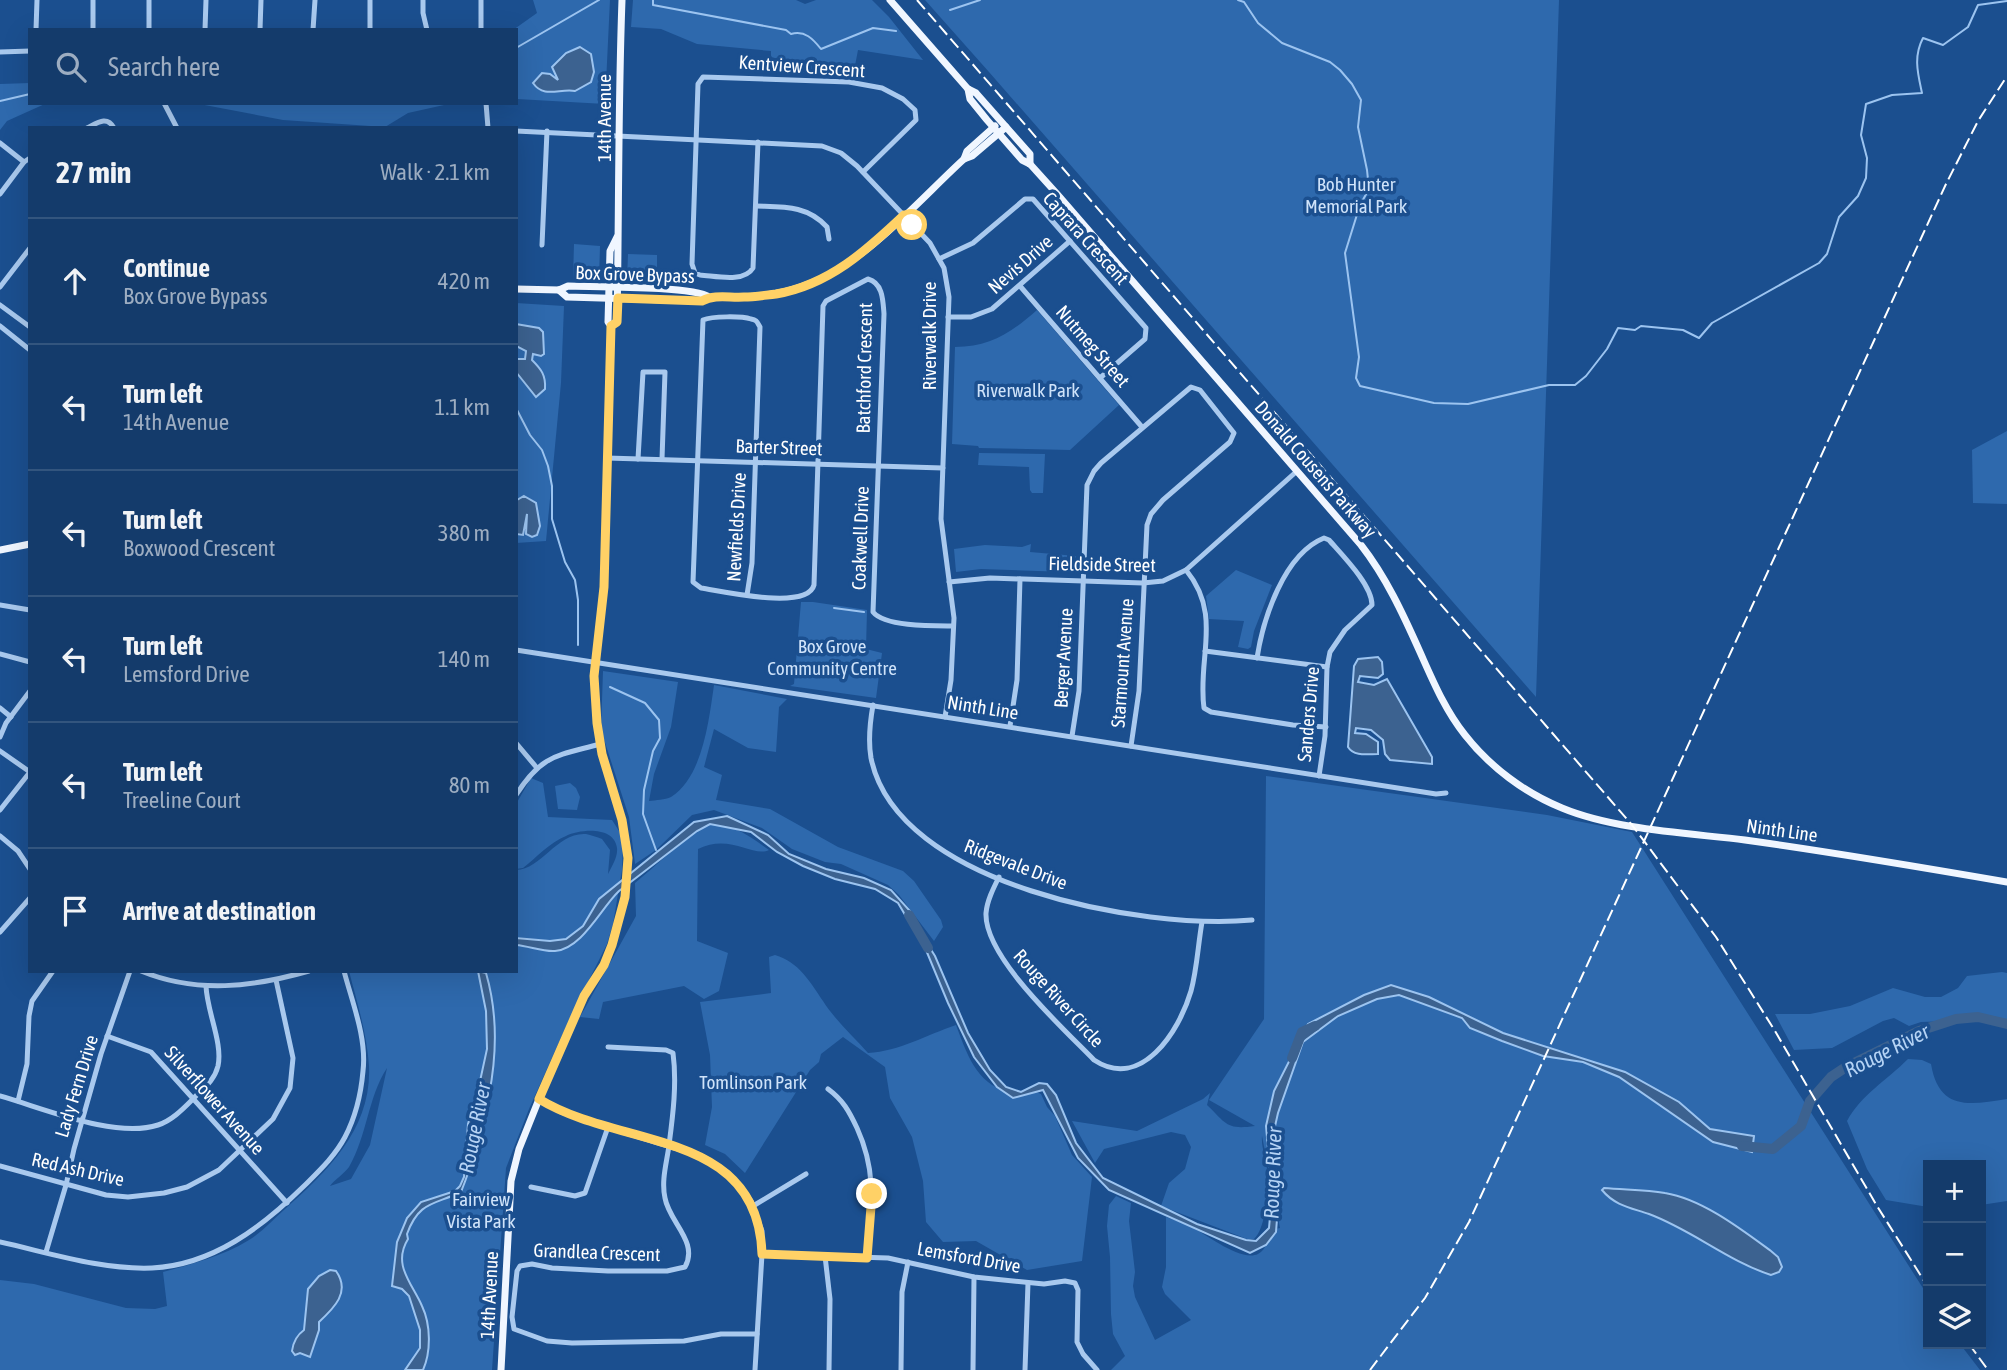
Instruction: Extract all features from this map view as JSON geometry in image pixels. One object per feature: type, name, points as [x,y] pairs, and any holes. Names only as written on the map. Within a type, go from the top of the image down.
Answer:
[{"type":"main road","name":"14th Avenue","points":[[611,326],[617,322],[618,298],[622,0]]},
{"type":"main road","name":"Donald Cousens Parkway","points":[[890,0],[968,89],[976,93],[1030,154],[1030,164]]},
{"type":"main road","name":"Donald Cousens Parkway","points":[[968,89],[970,99],[996,130],[1022,160],[1030,164],[1362,545],[1381,572],[1442,699],[1466,737],[1501,771],[1553,804]]},
{"type":"main road","name":"Box Grove Bypass","points":[[559,290],[567,296],[702,301],[709,297],[743,298],[806,286],[858,257],[964,159],[967,151],[1003,124]]},
{"type":"main road","name":"14th Avenue","points":[[501,1370],[511,1181],[519,1149],[584,996],[608,955],[618,931],[625,897],[628,858],[622,820],[600,744],[594,676],[604,587],[611,326],[608,322],[610,251],[617,237]]},
{"type":"main road","name":"Box Grove Bypass","points":[[518,289],[559,290],[568,286],[618,288],[702,292],[709,297]]},
{"type":"main road","points":[[0,550],[28,544]]},
{"type":"main road","name":"Ninth Line","points":[[1553,804],[1574,813],[1615,822],[1817,850],[2007,882]]},
{"type":"street","points":[[36,28],[37,0]]},
{"type":"street","points":[[93,0],[93,28]]},
{"type":"street","points":[[149,0],[149,28]]},
{"type":"street","points":[[205,28],[206,0]]},
{"type":"street","points":[[260,28],[261,0]]},
{"type":"street","points":[[313,28],[315,0]]},
{"type":"street","points":[[370,0],[370,28]]},
{"type":"street","points":[[423,0],[427,28]]},
{"type":"street","points":[[481,0],[481,28]]},
{"type":"street","points":[[0,52],[28,51]]},
{"type":"street","name":"Kentview Crescent","points":[[696,140],[698,84],[703,77],[849,82],[882,88],[903,99],[915,110],[916,120],[863,172]]},
{"type":"street","points":[[165,105],[176,126]]},
{"type":"street","points":[[486,105],[488,126]]},
{"type":"street","points":[[91,126],[104,120],[113,126]]},
{"type":"street","name":"Riverwalk Drive","points":[[518,131],[822,146],[844,155],[863,172],[930,243],[948,284],[941,522],[953,626],[951,680],[945,717]]},
{"type":"street","points":[[542,245],[547,131]]},
{"type":"street","points":[[696,140],[692,264],[695,273],[700,275],[741,277],[753,268],[758,142]]},
{"type":"street","points":[[0,143],[27,160],[0,194]]},
{"type":"street","name":"Caprara Crescent","points":[[939,259],[973,243],[1027,198],[1036,201],[1147,331],[1145,339],[1100,378]]},
{"type":"street","points":[[756,206],[805,211],[827,227],[829,239]]},
{"type":"street","name":"Nevis Drive","points":[[948,317],[971,317],[984,313],[1020,286],[1070,241]]},
{"type":"street","points":[[0,287],[28,251]]},
{"type":"street","name":"Batchford Crescent","points":[[818,464],[823,306],[826,301],[868,279],[877,285],[883,303],[878,466]]},
{"type":"street","name":"Nutmeg Street","points":[[1020,286],[1142,427]]},
{"type":"street","points":[[0,305],[28,326]]},
{"type":"street","name":"Newfields Drive","points":[[698,460],[702,323],[710,317],[750,318],[757,323],[760,332],[752,563],[747,595]]},
{"type":"street","points":[[0,326],[28,348]]},
{"type":"street","points":[[638,459],[643,372],[665,372],[662,459]]},
{"type":"street","name":"Starmount Avenue","points":[[1131,746],[1139,691],[1145,530],[1152,514],[1163,500],[1230,442],[1234,433],[1200,390],[1191,387],[1142,427]]},
{"type":"street","name":"Berger Avenue","points":[[1072,736],[1079,691],[1087,485],[1101,463],[1142,427]]},
{"type":"street","name":"Barter Street","points":[[607,458],[943,468]]},
{"type":"street","points":[[698,460],[693,582],[701,588],[775,599],[807,595],[812,591],[818,464]]},
{"type":"street","name":"Coakwell Drive","points":[[878,466],[873,612],[881,619],[953,626]]},
{"type":"street","name":"Fieldside Street","points":[[949,582],[980,578],[1143,583],[1168,580],[1186,570],[1297,471]]},
{"type":"street","name":"Sanders Drive","points":[[1257,657],[1262,629],[1285,575],[1294,561],[1324,538],[1329,540],[1347,561],[1372,600],[1368,609],[1337,639],[1330,652],[1326,727],[1319,776]]},
{"type":"street","points":[[1186,570],[1199,587],[1206,605],[1204,705],[1208,711],[1293,726],[1326,727]]},
{"type":"street","points":[[1010,726],[1017,680],[1020,579]]},
{"type":"street","points":[[0,605],[28,610]]},
{"type":"street","name":"Ninth Line","points":[[518,650],[1319,776],[1446,793]]},
{"type":"street","points":[[1205,651],[1328,667]]},
{"type":"street","points":[[0,654],[28,661]]},
{"type":"street","points":[[0,737],[28,694]]},
{"type":"street","name":"Ridgevale Drive","points":[[873,705],[870,731],[872,762],[880,783],[894,805],[920,835],[939,850],[1039,894],[1100,909],[1202,922],[1252,920]]},
{"type":"street","points":[[0,708],[11,717]]},
{"type":"street","points":[[518,792],[537,768],[557,755],[600,744]]},
{"type":"street","points":[[518,745],[537,768]]},
{"type":"street","points":[[587,748],[602,754]]},
{"type":"street","points":[[0,751],[28,771]]},
{"type":"street","points":[[0,810],[28,775]]},
{"type":"street","points":[[0,836],[18,850],[28,866]]},
{"type":"street","name":"Rouge River Circle","points":[[999,877],[990,895],[986,920],[1003,961],[1094,1060],[1107,1068],[1125,1070],[1147,1060],[1174,1028],[1191,992],[1202,922]]},
{"type":"street","points":[[0,932],[28,900]]},
{"type":"street","points":[[18,1101],[27,1063],[32,1000],[52,973]]},
{"type":"street","name":"Lady Fern Drive","points":[[46,1252],[107,1036],[129,973]]},
{"type":"street","points":[[147,973],[164,979],[230,987],[302,973]]},
{"type":"street","points":[[0,1242],[102,1265],[155,1268],[194,1260],[235,1243],[252,1232],[287,1203],[338,1149],[353,1119],[364,1067],[344,973]]},
{"type":"street","name":"Red Ash Drive","points":[[0,1166],[106,1195],[128,1197],[164,1193],[209,1177],[273,1119],[290,1088],[293,1058],[276,980]]},
{"type":"street","points":[[0,1096],[106,1127],[127,1130],[155,1126],[173,1117],[211,1082],[218,1066],[218,1049],[207,1006],[206,986]]},
{"type":"street","name":"Silverflower Avenue","points":[[107,1036],[151,1052],[287,1203]]},
{"type":"street","points":[[608,1047],[666,1050],[673,1053],[674,1104],[669,1146]]},
{"type":"street","points":[[828,1089],[847,1105],[871,1167],[867,1258]]},
{"type":"street","points":[[539,1099],[561,1112],[704,1157],[727,1172],[746,1192],[762,1231],[755,1370]]},
{"type":"street","points":[[530,1187],[575,1196],[585,1193],[608,1127]]},
{"type":"street","name":"Grandlea Crescent","points":[[669,1146],[664,1192],[669,1211],[687,1242],[688,1261],[685,1267],[675,1270],[608,1271],[552,1268],[533,1264],[520,1266],[517,1271],[512,1317],[514,1329],[540,1340],[572,1343],[684,1341],[721,1334],[757,1334]]},
{"type":"street","points":[[753,1206],[806,1174]]},
{"type":"street","name":"Lemsford Drive","points":[[762,1254],[888,1258],[974,1277],[1044,1284],[1065,1281],[1075,1283],[1078,1290],[1077,1342],[1097,1370]]},
{"type":"street","points":[[825,1256],[830,1299],[829,1370]]},
{"type":"street","points":[[901,1370],[902,1292],[908,1262]]},
{"type":"street","points":[[973,1370],[974,1277]]},
{"type":"street","points":[[1025,1370],[1028,1283]]},
{"type":"green space","points":[[533,0],[610,0],[605,104],[518,99],[518,28],[516,28],[537,13]]},
{"type":"green space","points":[[633,0],[796,0],[805,4],[816,0],[872,0],[923,60],[858,50],[853,76],[771,71],[771,51],[697,44],[661,29],[631,27]]},
{"type":"green space","name":"Bob Hunter Memorial Park","points":[[925,0],[1559,0],[1536,697],[989,72]]},
{"type":"green space","points":[[28,83],[28,105],[43,105],[7,121],[0,130],[0,84]]},
{"type":"green space","points":[[204,105],[444,105],[408,113],[387,126],[283,120]]},
{"type":"green space","points":[[574,244],[600,246],[599,279],[573,279]]},
{"type":"green space","points":[[628,254],[657,255],[657,280],[627,279]]},
{"type":"green space","points":[[518,303],[564,306],[561,383],[546,541],[518,543]]},
{"type":"green space","name":"Riverwalk Park","points":[[1037,310],[1119,405],[1070,450],[979,448],[952,444],[955,347],[979,344],[999,337]]},
{"type":"green space","points":[[2007,431],[2007,504],[1973,503],[1972,450]]},
{"type":"green space","points":[[979,453],[1045,454],[1043,493],[1032,493],[1030,490],[1029,467],[978,465]]},
{"type":"green space","points":[[1031,544],[1030,552],[1076,556],[1076,563],[1067,572],[981,569],[956,572],[954,549],[985,545],[1022,547]]},
{"type":"green space","points":[[1236,570],[1272,585],[1254,631],[1251,647],[1248,649],[1238,647],[1244,621],[1209,619],[1206,596]]},
{"type":"green space","name":"Box Grove Community Centre","points":[[801,602],[867,610],[866,649],[882,653],[876,698],[790,686],[794,684]]},
{"type":"green space","points":[[603,671],[678,682],[671,727],[654,774],[649,801],[671,797],[691,776],[703,746],[714,685],[787,699],[779,707],[776,752],[748,748],[714,729],[704,767],[722,775],[716,800],[770,809],[838,847],[903,871],[914,881],[941,920],[943,927],[934,941],[899,895],[888,885],[841,864],[825,862],[792,849],[762,828],[714,810],[692,815],[656,850],[635,864],[629,817],[601,730]]},
{"type":"green space","points":[[1266,776],[1547,815],[1632,832],[1923,1288],[1923,1349],[1964,1349],[1980,1370],[1111,1370],[1125,1356],[1113,1334],[1111,1314],[1107,1226],[1109,1205],[1116,1196],[1131,1203],[1129,1221],[1135,1272],[1133,1286],[1135,1297],[1155,1340],[1191,1320],[1165,1294],[1162,1287],[1166,1267],[1166,1217],[1192,1227],[1234,1251],[1251,1255],[1258,1254],[1267,1244],[1271,1230],[1280,1228],[1262,1136],[1267,1169],[1266,1206],[1258,1233],[1254,1239],[1247,1239],[1161,1206],[1169,1183],[1185,1169],[1191,1147],[1185,1135],[1171,1132],[1104,1149],[1095,1163],[1072,1121],[1137,1131],[1210,1093],[1207,1105],[1223,1121],[1238,1127],[1255,1126],[1209,1100],[1264,1019]]},
{"type":"green space","name":"Fairview Vista Park","points":[[531,778],[543,783],[548,817],[612,820],[621,834],[622,870],[607,944],[568,1022],[506,1168],[492,1370],[0,1370],[0,1280],[34,1284],[126,1308],[155,1309],[167,1306],[163,1272],[218,1255],[249,1240],[317,1179],[355,1128],[368,1088],[366,1042],[350,973],[518,973],[518,870],[525,868],[534,864],[566,839],[586,834],[602,839],[610,850],[608,874],[616,858],[617,848],[615,841],[604,833],[580,832],[560,839],[523,868],[518,869],[518,801]],"holes":[[[387,1068],[370,1145],[351,1179],[330,1186],[349,1167],[355,1155],[376,1091]]]},
{"type":"green space","points":[[570,783],[580,797],[577,810],[558,809],[555,786]]},
{"type":"green space","points":[[710,824],[742,832],[769,850],[756,851],[730,844],[698,849],[697,941],[728,953],[719,991],[704,999],[684,986],[603,1002],[599,1019],[580,1017],[636,916],[635,883],[682,843]]},
{"type":"green space","name":"Tomlinson Park","points":[[775,955],[791,962],[803,973],[833,1015],[868,1053],[902,1046],[956,1025],[974,1066],[988,1082],[1008,1091],[1041,1094],[1055,1116],[1072,1155],[1092,1177],[1082,1261],[1027,1270],[976,1241],[943,1242],[926,1222],[923,1181],[912,1137],[890,1098],[885,1067],[843,1037],[821,1054],[819,1062],[810,1070],[745,1173],[725,1154],[705,1145],[712,1107],[710,1055],[700,1002],[771,993],[769,957]]},
{"type":"green space","points":[[2007,973],[2007,1019],[1921,1022],[1909,1026],[1894,1018],[1832,1048],[1794,1050],[1775,1014],[1810,1014],[1850,1006],[1893,988],[1925,997],[1941,997],[1958,988],[1967,976]]},
{"type":"green space","points":[[1908,1059],[1931,1064],[1941,1090],[1958,1101],[1980,1103],[2007,1099],[2007,1201],[1986,1204],[1986,1160],[1923,1160],[1923,1206],[1886,1200],[1867,1169],[1847,1121],[1867,1095]]},
{"type":"water","points":[[580,47],[591,54],[594,72],[591,82],[575,91],[547,92],[537,88],[533,83],[542,73],[550,74],[558,80],[552,67],[566,53]]},
{"type":"water","points":[[518,324],[539,328],[543,332],[544,354],[533,354],[532,360],[542,373],[545,389],[536,397],[518,374],[518,359],[525,359],[526,351],[518,347]]},
{"type":"water","points":[[524,496],[536,503],[540,526],[537,535],[532,537],[526,534],[527,514],[523,535],[518,534],[518,499]]},
{"type":"water","points":[[1378,657],[1382,662],[1383,674],[1378,678],[1360,676],[1358,682],[1374,685],[1387,679],[1432,757],[1432,764],[1390,760],[1385,754],[1383,740],[1371,730],[1356,728],[1355,733],[1366,734],[1378,742],[1378,754],[1357,754],[1348,747],[1354,666],[1358,659]]},
{"type":"water","points":[[727,816],[768,835],[789,854],[826,869],[864,878],[891,890],[910,911],[935,956],[968,1033],[990,1070],[1006,1087],[1021,1092],[1039,1083],[1047,1084],[1056,1095],[1076,1143],[1103,1178],[1197,1224],[1246,1240],[1256,1241],[1269,1228],[1272,1194],[1266,1126],[1274,1091],[1308,1024],[1364,995],[1391,985],[1429,997],[1503,1033],[1625,1072],[1679,1102],[1710,1129],[1754,1136],[1752,1152],[1713,1142],[1619,1077],[1583,1062],[1543,1056],[1470,1028],[1462,1018],[1399,995],[1377,999],[1338,1016],[1303,1042],[1273,1135],[1279,1193],[1276,1232],[1266,1245],[1250,1253],[1109,1190],[1078,1158],[1043,1090],[1013,1098],[997,1087],[974,1057],[926,950],[898,903],[875,889],[835,879],[803,866],[777,852],[751,832],[710,824],[619,891],[582,936],[565,949],[546,951],[518,945],[518,938],[550,941],[566,939],[583,926],[599,899],[694,822]]},
{"type":"water","points":[[478,973],[486,973],[493,1004],[495,1049],[489,1095],[461,1192],[422,1210],[407,1234],[402,1257],[403,1266],[425,1313],[429,1338],[423,1370],[405,1370],[420,1348],[420,1330],[409,1296],[402,1289],[392,1286],[397,1242],[407,1218],[421,1202],[455,1191],[464,1177],[468,1124],[487,1049],[486,1011]]},
{"type":"water","points":[[1604,1188],[1679,1196],[1707,1208],[1771,1251],[1778,1257],[1782,1267],[1779,1272],[1771,1275],[1755,1269],[1680,1228],[1618,1203],[1602,1190]]},
{"type":"water","points":[[330,1270],[336,1271],[340,1279],[342,1286],[339,1299],[319,1322],[310,1357],[300,1353],[295,1355],[292,1351],[293,1345],[304,1330],[308,1289],[319,1276]]},
{"type":"waterway","points":[[518,47],[599,0]]},
{"type":"waterway","points":[[653,0],[653,5],[786,30],[791,34],[805,34],[821,49],[873,28],[896,31]]},
{"type":"waterway","points":[[950,10],[980,0]]},
{"type":"waterway","points":[[1238,0],[1244,2],[1258,23],[1282,43],[1330,62],[1340,70],[1361,100],[1358,127],[1369,189],[1360,205],[1345,253],[1359,357],[1356,378],[1360,386],[1434,403],[1468,404],[1549,385],[1575,385],[1586,376],[1607,349],[1618,328],[1635,330],[1641,326],[1683,330],[1699,338],[1712,323],[1819,263],[1827,254],[1839,217],[1858,196],[1866,178],[1867,158],[1861,135],[1866,104],[1892,95],[1922,93],[1917,59],[1923,38],[1943,45],[1968,27],[1978,5],[2007,1]]},
{"type":"waterway","points":[[0,101],[28,94]]},
{"type":"waterway","points":[[518,412],[530,435],[542,450],[548,466],[552,486],[552,519],[565,562],[575,580],[578,645]]},
{"type":"waterway","points":[[834,608],[864,612]]},
{"type":"waterway","points":[[610,687],[645,703],[659,720],[660,738],[653,751],[644,790],[643,814],[656,850]]},
{"type":"waterway","name":"Rouge River","points":[[909,915],[928,948]]},
{"type":"waterway","name":"Rouge River","points":[[1742,1146],[1773,1149],[1801,1126],[1810,1101],[1831,1077],[1919,1031],[1956,1019],[1978,1017],[2007,1024]]},
{"type":"waterway","name":"Rouge River","points":[[1292,1058],[1302,1032],[1315,1026]]},
{"type":"railway","points":[[917,0],[1632,825],[1716,937],[1927,1286]]},
{"type":"railway","points":[[1370,1370],[1425,1298],[1469,1222],[1946,184],[1978,121],[2007,76]]},
{"type":"railway","points":[[1973,1349],[1988,1370]]},
{"type":"route","points":[[872,1194],[867,1258],[762,1254],[762,1231],[751,1201],[730,1175],[715,1163],[691,1152],[580,1119],[539,1099],[584,996],[604,965],[618,931],[625,897],[628,858],[622,820],[602,754],[594,676],[604,587],[611,326],[617,322],[618,298],[702,301],[709,297],[743,298],[778,293],[806,286],[829,275],[858,257],[904,215],[912,225]]}]
